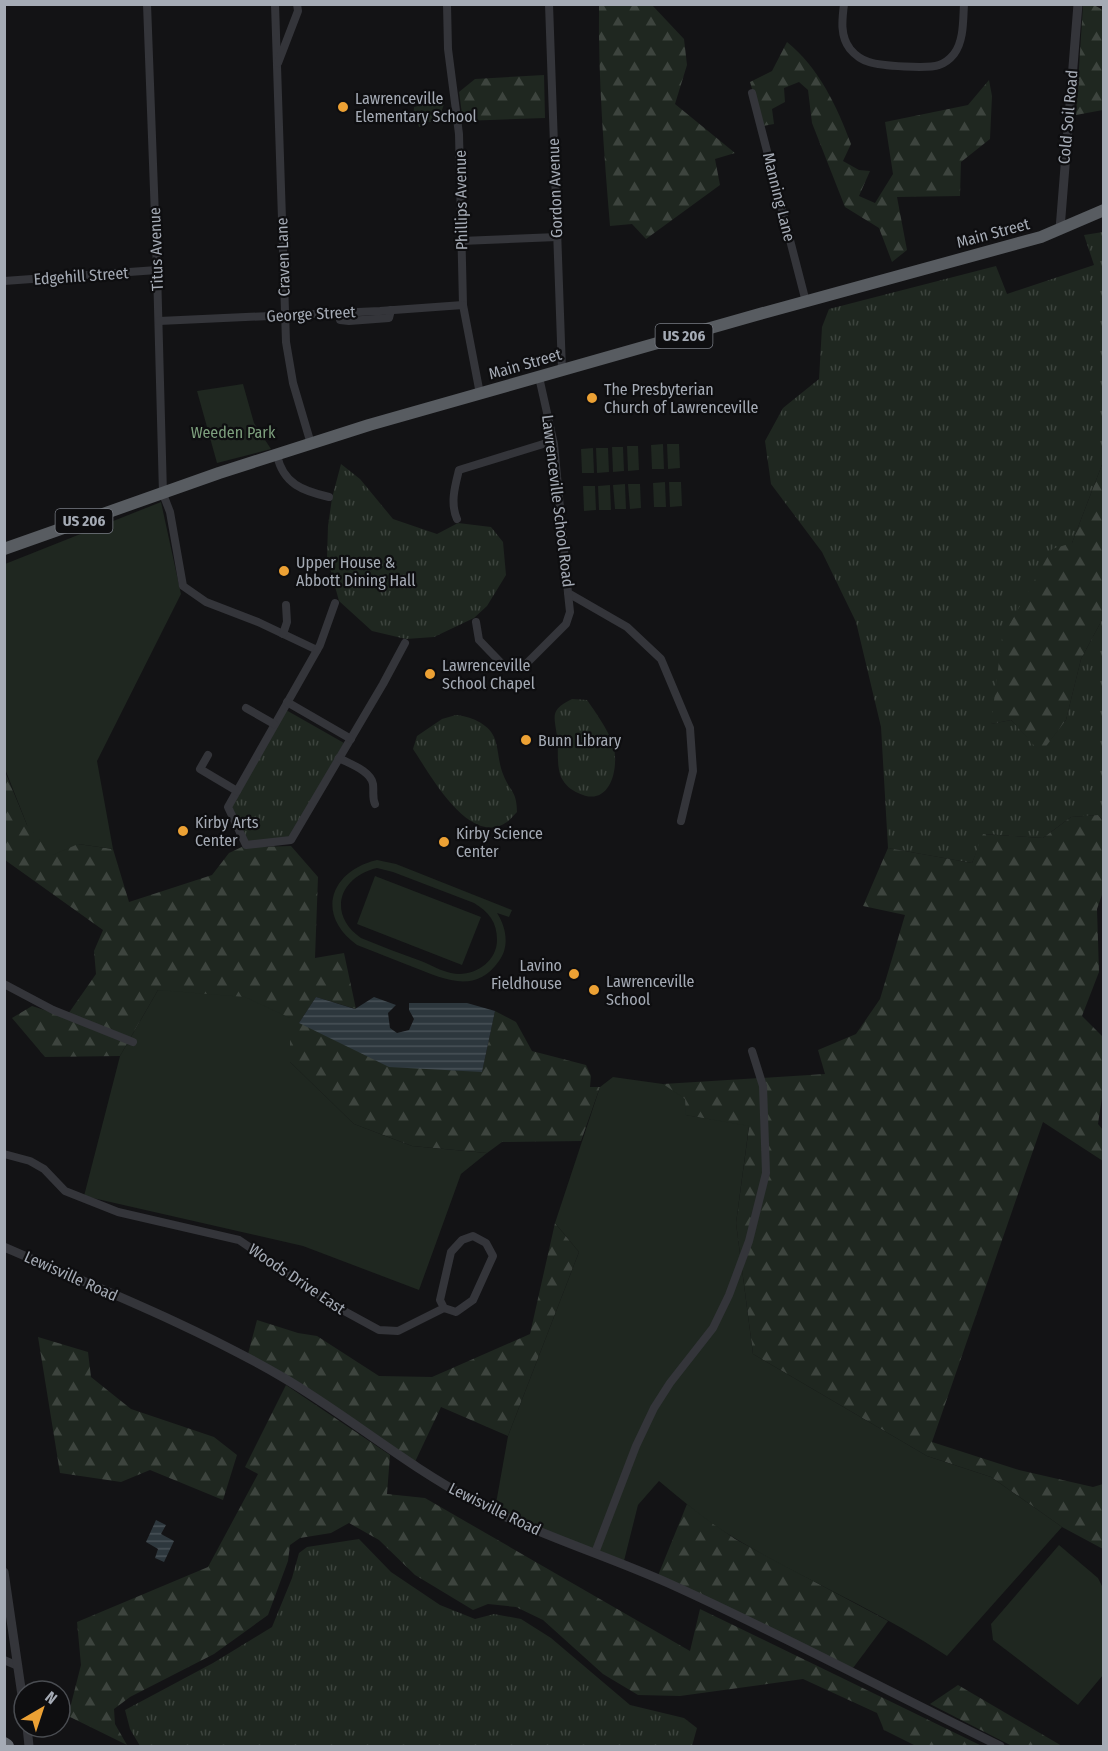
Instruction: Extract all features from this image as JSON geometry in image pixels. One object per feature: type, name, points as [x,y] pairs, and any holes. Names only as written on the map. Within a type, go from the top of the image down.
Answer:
[{"type":"highway","name":"US 206","points":[[1060,230],[1104,210]]},
{"type":"highway","name":"Main Street","points":[[4,549],[219,473],[369,425],[1060,230]]},
{"type":"street","name":"Titus Avenue","points":[[147,4],[158,270],[163,494],[170,512],[183,586],[206,602],[258,621],[283,634]]},
{"type":"street","name":"Craven Lane","points":[[277,68],[298,11],[297,4]]},
{"type":"street","name":"Phillips Avenue","points":[[447,4],[448,49],[459,134],[463,305],[480,394]]},
{"type":"street","name":"Gordon Avenue","points":[[549,4],[562,370]]},
{"type":"street","points":[[844,4],[843,34],[846,43],[856,56],[871,63],[932,66],[946,62],[957,51],[961,38],[964,4]]},
{"type":"street","name":"Cold Soil Road","points":[[1060,230],[1078,4]]},
{"type":"street","name":"Craven Lane","points":[[275,5],[286,342],[292,381],[311,444]]},
{"type":"street","name":"Manning Lane","points":[[752,93],[806,302]]},
{"type":"street","points":[[461,241],[557,237]]},
{"type":"street","name":"Edgehill Street","points":[[4,281],[158,270]]},
{"type":"street","name":"George Street","points":[[159,321],[463,305]]},
{"type":"street","name":"Lawrenceville School Road","points":[[539,377],[553,441],[568,593],[627,627],[661,659],[690,728],[693,771],[681,821]]},
{"type":"street","points":[[457,519],[454,512],[454,493],[459,470],[553,441]]},
{"type":"street","points":[[277,455],[284,474],[302,490],[328,497]]},
{"type":"street","points":[[476,622],[479,640],[504,666],[525,665],[566,624],[570,612],[568,593]]},
{"type":"street","points":[[335,603],[317,650],[228,807],[246,845],[291,840],[405,643]]},
{"type":"street","points":[[286,605],[287,622],[283,634],[317,650]]},
{"type":"street","points":[[287,702],[351,739]]},
{"type":"street","points":[[246,708],[274,724]]},
{"type":"street","points":[[208,754],[200,769],[237,791]]},
{"type":"street","points":[[339,758],[369,775],[373,783],[375,804]]},
{"type":"street","points":[[4,984],[52,1011],[133,1042]]},
{"type":"street","points":[[595,1553],[636,1446],[654,1408],[670,1383],[713,1328],[729,1295],[749,1241],[766,1173],[763,1086],[752,1052]]},
{"type":"street","name":"Woods Drive East","points":[[4,1154],[30,1161],[44,1169],[65,1191],[77,1197],[118,1212],[239,1240],[334,1306],[379,1330],[398,1331],[444,1308],[456,1312],[473,1300],[492,1256],[486,1244],[473,1236],[462,1240],[451,1252],[440,1300],[444,1308]]},
{"type":"street","name":"Lewisville Road","points":[[4,1247],[214,1340],[286,1379],[448,1487],[473,1501],[659,1580],[781,1636],[1000,1746]]},
{"type":"street","points":[[4,1572],[20,1679]]},
{"type":"street","points":[[4,1660],[18,1666]]},
{"type":"green space","points":[[599,5],[652,5],[684,39],[687,65],[675,104],[735,153],[715,159],[720,185],[646,239],[632,224],[610,226],[600,88]]},
{"type":"green space","points":[[1083,5],[1094,5],[1103,10],[1103,110],[1076,115]]},
{"type":"green space","points":[[787,42],[809,64],[826,88],[851,144],[843,161],[859,170],[870,171],[859,196],[875,203],[893,174],[885,122],[968,105],[989,80],[992,96],[990,139],[961,162],[960,196],[897,197],[907,250],[892,262],[879,228],[845,207],[812,123],[808,90],[799,82],[784,88],[785,102],[772,109],[774,124],[763,126],[750,82],[772,71]]},
{"type":"green space","points":[[544,75],[545,118],[463,121],[459,92],[475,79]]},
{"type":"green space","points":[[442,99],[445,122],[426,122],[424,127],[419,127],[417,121],[413,120],[414,107],[435,104],[435,101]]},
{"type":"green space","points":[[1103,232],[1103,462],[1072,543],[991,724],[1011,720],[1041,752],[1066,720],[1081,659],[1103,618],[1103,820],[1098,815],[1071,817],[1043,838],[984,834],[972,863],[888,848],[881,727],[856,622],[822,552],[771,484],[765,441],[783,408],[819,379],[822,327],[829,309],[996,266],[1007,294],[1094,265],[1084,235]]},
{"type":"green space","name":"Weeden Park","points":[[243,384],[254,423],[271,449],[217,463],[197,391]]},
{"type":"green space","points":[[663,444],[664,469],[652,469],[651,445]]},
{"type":"green space","points":[[667,444],[679,444],[680,468],[668,469]]},
{"type":"green space","points":[[627,446],[638,446],[639,470],[628,471]]},
{"type":"green space","points":[[612,447],[623,447],[624,471],[613,472]]},
{"type":"green space","points":[[593,448],[594,473],[582,473],[581,449]]},
{"type":"green space","points":[[596,448],[608,448],[609,472],[597,473]]},
{"type":"green space","points":[[1103,462],[1103,618],[1081,659],[1066,720],[1041,753],[1011,720],[991,724],[1002,638],[1052,549],[1072,543]]},
{"type":"green space","points":[[341,464],[360,479],[393,519],[437,534],[458,523],[491,527],[503,542],[506,575],[487,606],[474,618],[434,637],[406,639],[372,631],[339,601],[327,557],[332,498]]},
{"type":"green space","points":[[665,482],[666,507],[654,507],[653,483]]},
{"type":"green space","points":[[669,482],[681,482],[682,506],[670,507]]},
{"type":"green space","points":[[625,484],[626,509],[615,509],[613,485]]},
{"type":"green space","points":[[628,484],[640,484],[641,508],[630,509]]},
{"type":"green space","points":[[610,485],[611,510],[599,510],[598,486]]},
{"type":"green space","points":[[583,486],[595,486],[596,510],[584,511]]},
{"type":"green space","points":[[161,502],[181,594],[97,761],[113,849],[78,844],[53,855],[27,825],[5,769],[5,564]]},
{"type":"green space","points":[[572,699],[587,700],[605,726],[613,744],[615,764],[613,774],[605,791],[598,795],[589,796],[578,793],[568,787],[559,772],[555,714],[560,706]]},
{"type":"green space","points":[[286,710],[344,743],[289,837],[248,842],[232,807]]},
{"type":"green space","points":[[456,715],[478,721],[494,737],[501,769],[517,805],[517,812],[507,822],[493,827],[479,825],[465,817],[440,790],[413,749],[417,736],[442,719]]},
{"type":"green space","points":[[4,769],[27,825],[78,844],[113,849],[129,902],[212,875],[229,853],[246,845],[291,846],[318,877],[315,958],[344,953],[356,1009],[316,997],[299,1023],[482,1072],[495,1011],[516,1022],[532,1051],[586,1065],[591,1076],[590,1087],[600,1087],[581,1141],[502,1142],[487,1153],[412,1146],[354,1124],[290,1062],[290,1018],[158,990],[120,1056],[45,1057],[12,1018],[32,1006],[66,1017],[96,974],[94,951],[103,930],[5,860]]},
{"type":"green space","points":[[1098,815],[1103,820],[1103,892],[1097,909],[1099,972],[1082,1016],[1103,1037],[1103,1091],[1098,1124],[1103,1130],[1103,1161],[1043,1122],[932,1442],[1019,1470],[1093,1487],[1103,1484],[1103,1549],[1062,1527],[991,1477],[927,1456],[753,1354],[736,1223],[749,1127],[685,1115],[663,1084],[825,1074],[818,1050],[856,1034],[880,999],[905,915],[863,906],[888,848],[972,863],[983,834],[1043,838],[1071,817]]},
{"type":"green space","points":[[377,860],[396,864],[512,910],[509,917],[497,913],[503,924],[506,943],[499,961],[490,972],[480,978],[459,981],[436,976],[357,945],[344,933],[336,921],[332,908],[339,884],[348,874]],"holes":[[[377,868],[474,903],[484,910],[494,923],[497,934],[496,948],[488,962],[475,971],[451,973],[361,938],[350,928],[341,908],[346,888],[354,879]]]},
{"type":"green space","points":[[375,876],[481,917],[462,965],[357,924]]},
{"type":"green space","points":[[158,990],[245,997],[290,1018],[290,1062],[354,1124],[412,1146],[487,1153],[461,1174],[419,1290],[303,1246],[84,1196],[120,1056]]},
{"type":"green space","points":[[613,1077],[663,1084],[685,1099],[686,1115],[749,1126],[736,1223],[753,1354],[927,1456],[991,1477],[1062,1527],[947,1656],[895,1624],[736,1539],[706,1519],[659,1481],[638,1505],[623,1565],[495,1509],[508,1436],[579,1252],[555,1223],[600,1087]]},
{"type":"green space","points":[[555,1223],[579,1252],[508,1436],[441,1407],[414,1464],[248,1354],[257,1320],[298,1333],[317,1336],[379,1376],[432,1377],[530,1334]]},
{"type":"green space","points":[[38,1337],[88,1352],[91,1377],[131,1409],[214,1437],[237,1455],[223,1500],[150,1470],[121,1482],[60,1473]]},
{"type":"green space","points":[[286,1385],[390,1455],[387,1494],[425,1498],[690,1651],[700,1609],[982,1746],[916,1746],[884,1730],[877,1713],[803,1679],[680,1696],[638,1695],[603,1674],[543,1620],[516,1607],[488,1604],[473,1610],[415,1575],[379,1540],[349,1523],[331,1533],[300,1538],[290,1545],[288,1561],[268,1615],[214,1654],[130,1697],[114,1709],[115,1724],[127,1745],[72,1718],[72,1700],[81,1665],[77,1622],[208,1567],[258,1474],[245,1467]]},
{"type":"green space","points":[[687,1504],[735,1539],[888,1621],[853,1668],[657,1578]]},
{"type":"green space","points":[[359,1539],[391,1572],[440,1605],[475,1619],[494,1614],[521,1619],[551,1638],[630,1705],[684,1718],[697,1728],[692,1746],[140,1746],[130,1729],[125,1710],[213,1663],[272,1627],[292,1578],[299,1553],[307,1547]]},
{"type":"green space","points":[[1059,1545],[1098,1578],[1103,1588],[1103,1675],[1078,1705],[993,1640],[991,1624]]},
{"type":"green space","points":[[958,1685],[1062,1746],[1012,1746],[930,1704]]},
{"type":"shaded area","points":[[316,997],[355,1009],[374,997],[396,1005],[388,1013],[390,1028],[397,1033],[409,1030],[414,1019],[409,1010],[409,1003],[467,1003],[495,1011],[482,1072],[389,1067],[299,1023]]},
{"type":"shaded area","points":[[156,1520],[166,1525],[161,1534],[174,1541],[164,1562],[155,1558],[158,1549],[146,1542]]},
{"type":"place","name":"Lawrenceville Elementary School","points":[[343,107]]},
{"type":"place","name":"The Presbyterian Church of Lawrenceville","points":[[592,398]]},
{"type":"place","name":"Upper House & Abbott Dining Hall","points":[[284,571]]},
{"type":"place","name":"Lawrenceville School Chapel","points":[[430,674]]},
{"type":"place","name":"Bunn Library","points":[[526,740]]},
{"type":"place","name":"Kirby Arts Center","points":[[183,831]]},
{"type":"place","name":"Kirby Science Center","points":[[444,842]]},
{"type":"place","name":"Lavino Fieldhouse","points":[[574,974]]},
{"type":"place","name":"Lawrenceville School","points":[[594,990]]}]
